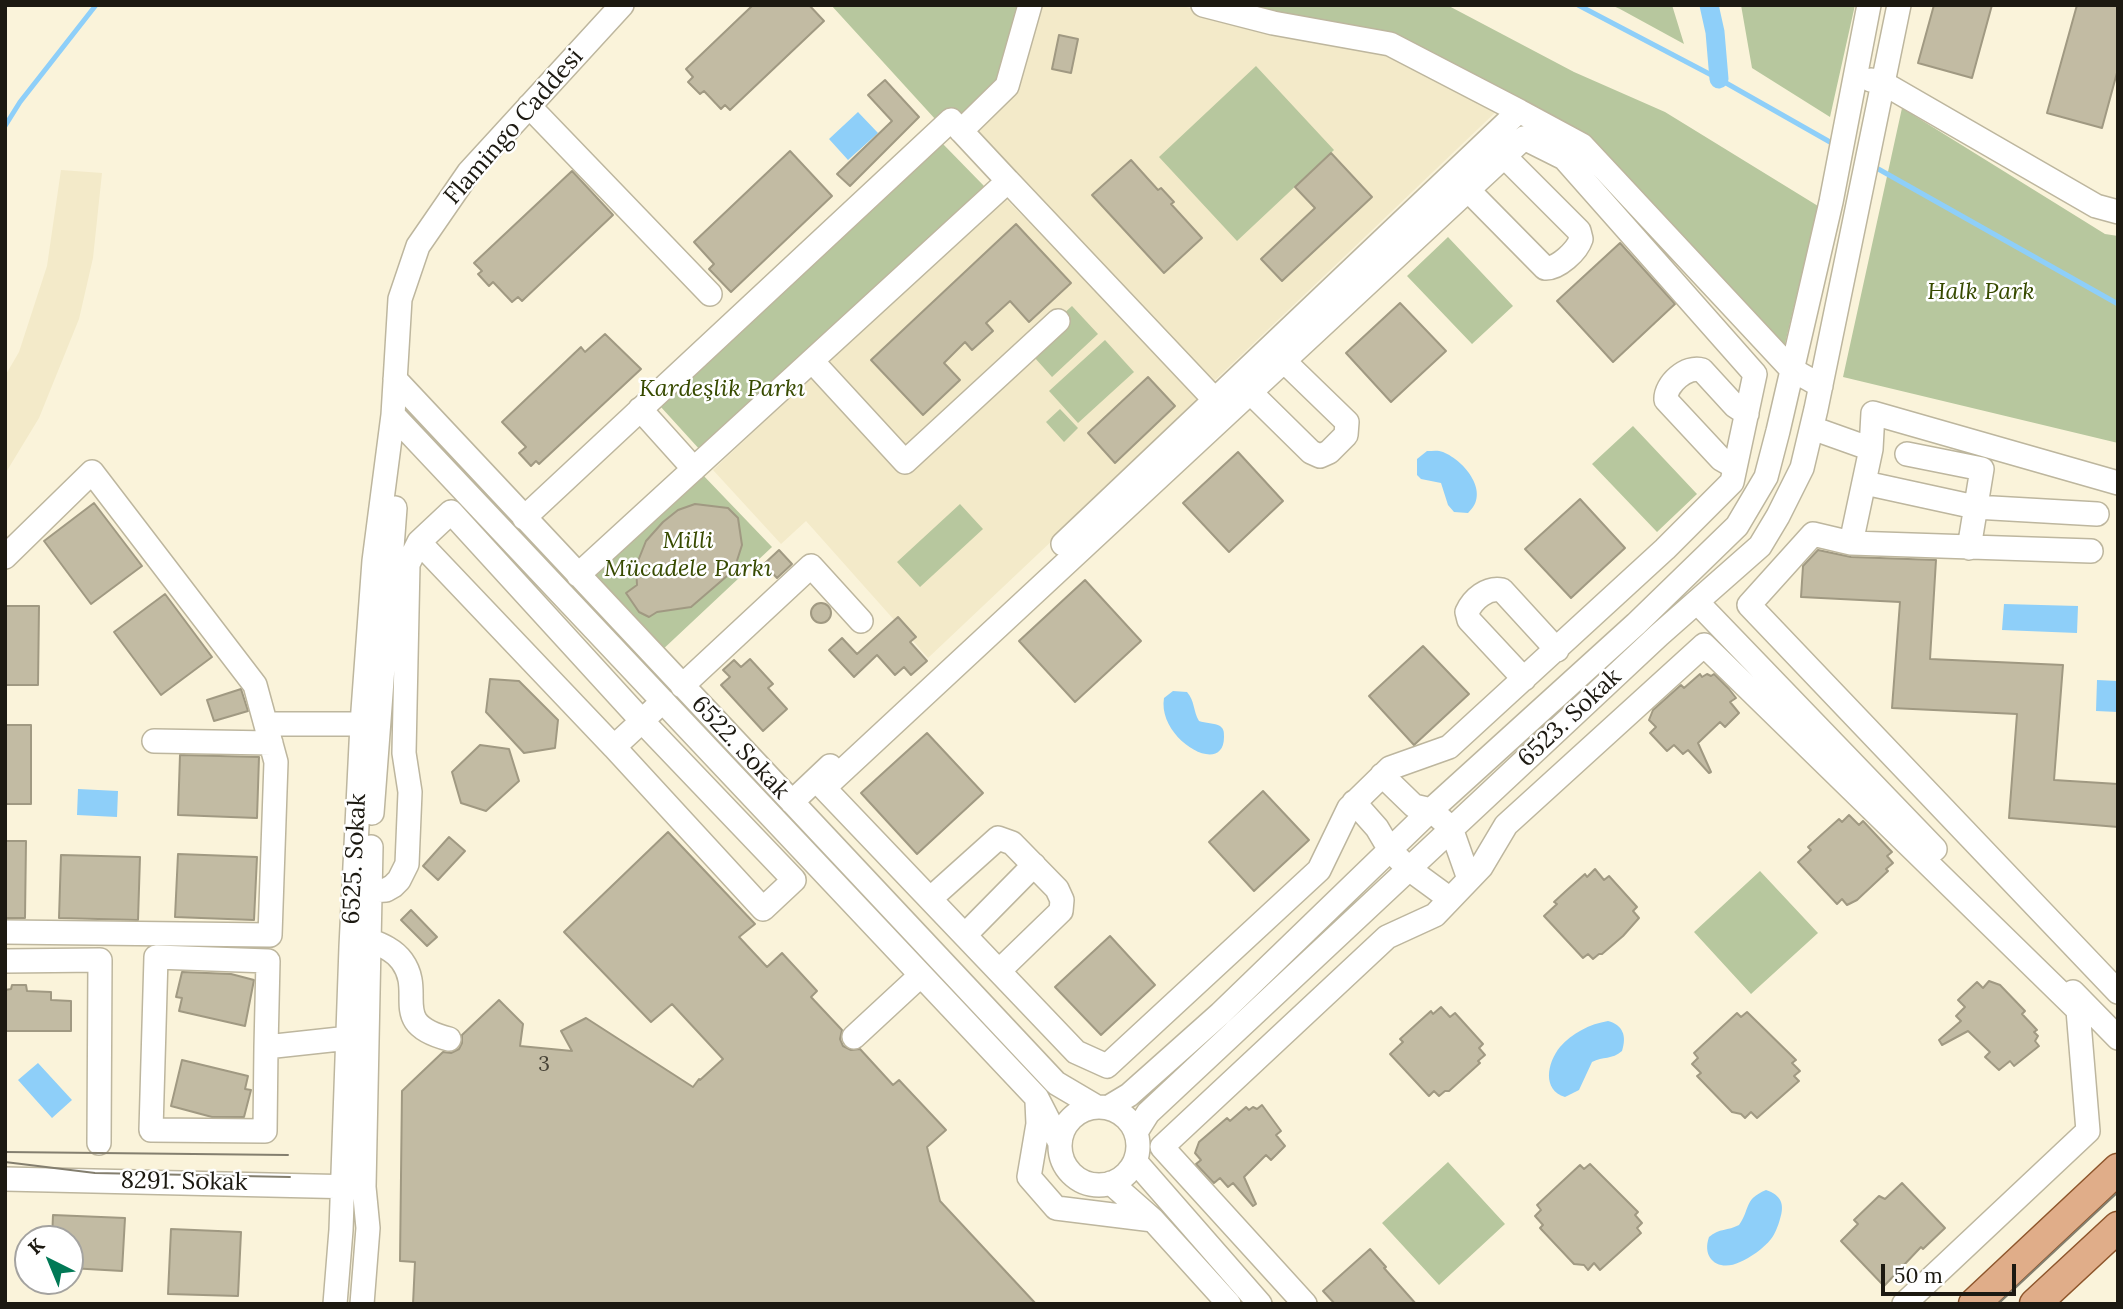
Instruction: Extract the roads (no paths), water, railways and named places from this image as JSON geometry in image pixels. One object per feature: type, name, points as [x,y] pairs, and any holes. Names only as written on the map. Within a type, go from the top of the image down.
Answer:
[{"type":"main road","points":[[1974,1304],[2118,1169]]},
{"type":"main road","points":[[2035,1304],[2118,1227]]},
{"type":"street","name":"Flamingo Caddesi","points":[[395,379],[400,299],[418,246],[469,172],[622,5]]},
{"type":"street","points":[[961,131],[1007,86],[1030,5]]},
{"type":"street","points":[[1203,5],[1273,23],[1390,44],[1582,145],[1791,369],[1821,386]]},
{"type":"street","name":"6523. Sokak","points":[[1102,1107],[1129,1095],[1220,1014],[1431,810],[1636,624],[1737,526],[1766,477],[1831,202],[1869,5]]},
{"type":"street","name":"6523. Sokak","points":[[1136,1132],[1149,1113],[1451,828],[1759,546],[1778,516],[1802,468],[1899,5]]},
{"type":"street","points":[[1855,75],[1883,83],[2096,206],[2118,212]]},
{"type":"street","points":[[529,106],[710,294]]},
{"type":"street","points":[[792,802],[1519,111]]},
{"type":"street","points":[[524,517],[951,120],[1215,400]]},
{"type":"street","points":[[1524,138],[1564,158],[1755,374],[1732,482],[1557,650],[1448,747],[1390,768],[1382,775],[1349,808],[1320,870],[1107,1066],[1076,1052],[824,788],[1504,156],[1524,138]]},
{"type":"street","points":[[1468,190],[1540,266],[1550,269],[1555,267],[1577,248],[1581,239],[1579,231],[1504,156]]},
{"type":"street","points":[[578,575],[1008,181]]},
{"type":"street","points":[[812,361],[905,462],[1058,321]]},
{"type":"street","points":[[1250,392],[1311,452],[1320,456],[1329,452],[1346,435],[1347,422],[1284,360]]},
{"type":"street","points":[[1735,467],[1721,459],[1666,400],[1666,394],[1684,373],[1698,368],[1746,414]]},
{"type":"street","name":"6525. Sokak","points":[[362,1304],[368,1227],[353,1187],[349,1038],[351,947],[362,723],[374,561],[393,415],[395,379]]},
{"type":"street","name":"6522. Sokak","points":[[395,379],[1056,1083],[1102,1107]]},
{"type":"street","points":[[640,409],[694,469]]},
{"type":"street","points":[[1851,543],[1871,449],[1873,412],[2118,483]]},
{"type":"street","name":"6525. Sokak","points":[[335,1304],[341,1230],[353,1187],[369,940],[373,811],[397,477],[399,435],[393,415]]},
{"type":"street","name":"6522. Sokak","points":[[393,415],[1037,1098],[1059,1141]]},
{"type":"street","points":[[1812,428],[1871,449]]},
{"type":"street","points":[[1907,454],[1982,469],[1969,548]]},
{"type":"street","points":[[5,557],[92,472],[255,685],[276,762],[270,935],[5,932]]},
{"type":"street","points":[[1865,483],[1975,507],[2097,514]]},
{"type":"street","points":[[370,891],[386,890],[399,880],[407,864],[410,792],[404,753],[408,564],[419,542],[451,512],[793,880],[763,909],[419,542]]},
{"type":"street","points":[[2091,551],[1851,543],[1812,534],[1749,605],[2118,992]]},
{"type":"street","points":[[682,686],[811,566],[861,621]]},
{"type":"street","points":[[1524,679],[1469,620],[1466,612],[1470,605],[1489,590],[1502,590],[1557,650]]},
{"type":"street","points":[[1697,601],[2118,1038]]},
{"type":"street","points":[[1305,1304],[1162,1147],[1387,937],[1435,915],[1481,867],[1506,825],[1704,645],[2078,1010],[2088,1131],[1904,1304]]},
{"type":"street","points":[[614,747],[663,701]]},
{"type":"street","points":[[154,741],[269,734],[362,723]]},
{"type":"street","points":[[1382,775],[1414,806],[1431,810],[1451,828],[1469,879]]},
{"type":"street","points":[[1354,802],[1377,828],[1390,850],[1409,869],[1450,899]]},
{"type":"street","points":[[373,811],[409,814]]},
{"type":"street","points":[[930,899],[998,838],[1008,840],[1061,894],[1060,911],[999,971]]},
{"type":"street","points":[[965,936],[1034,866]]},
{"type":"street","points":[[369,940],[390,949],[407,968],[410,976],[411,1009],[418,1024],[432,1035],[449,1039]]},
{"type":"street","points":[[156,957],[268,961],[266,1047],[265,1131],[151,1130],[156,957]]},
{"type":"street","points":[[5,961],[100,960],[99,1143]]},
{"type":"street","points":[[855,1037],[921,975]]},
{"type":"street","points":[[266,1047],[349,1038]]},
{"type":"street","points":[[1037,1098],[1038,1124],[1029,1177],[1056,1208],[1153,1220]]},
{"type":"street","points":[[1102,1107],[1121,1112],[1136,1132],[1138,1142],[1135,1161],[1121,1178],[1111,1183],[1089,1184],[1069,1172],[1063,1163],[1059,1141],[1068,1121],[1076,1114],[1102,1107]]},
{"type":"street","points":[[1135,1161],[1260,1304]]},
{"type":"street","name":"8291. Sokak","points":[[5,1178],[353,1187]]},
{"type":"street","points":[[1111,1183],[1153,1220],[1229,1304]]},
{"type":"water","points":[[858,112],[878,133],[848,160],[829,139]]},
{"type":"water","points":[[1427,451],[1441,451],[1467,470],[1476,487],[1477,496],[1468,513],[1454,512],[1448,505],[1441,483],[1421,479],[1417,475],[1417,459]]},
{"type":"water","points":[[2004,604],[2078,606],[2077,633],[2002,630]]},
{"type":"water","points":[[2097,680],[2118,681],[2118,712],[2096,711]]},
{"type":"water","points":[[1173,691],[1187,692],[1199,721],[1222,728],[1224,737],[1221,749],[1214,754],[1191,748],[1170,727],[1164,698]]},
{"type":"water","points":[[78,789],[118,791],[117,817],[77,815]]},
{"type":"water","points":[[1608,1021],[1617,1025],[1622,1032],[1622,1051],[1615,1056],[1592,1062],[1579,1090],[1565,1097],[1558,1093],[1550,1082],[1549,1075],[1552,1061],[1560,1047],[1582,1030]]},
{"type":"water","points":[[38,1063],[72,1100],[52,1118],[18,1080]]},
{"type":"water","points":[[1766,1190],[1778,1197],[1782,1205],[1780,1219],[1772,1237],[1765,1246],[1740,1262],[1726,1266],[1714,1262],[1708,1252],[1709,1237],[1739,1225],[1754,1197]]},
{"type":"waterway","points":[[5,126],[20,102],[96,5]]},
{"type":"waterway","points":[[1578,5],[1719,79],[1837,146]]},
{"type":"waterway","points":[[1709,5],[1715,32],[1719,79]]},
{"type":"waterway","points":[[1873,166],[2118,304]]},
{"type":"tram line","points":[[5,1152],[288,1155]]},
{"type":"tram line","points":[[5,1162],[95,1173],[290,1177]]},
{"type":"tram line","points":[[1998,1304],[2118,1192]]},
{"type":"park label","name":"Halk Park","points":[[1981,292]]},
{"type":"park label","name":"Kardeşlik Parkı","points":[[722,389]]},
{"type":"park label","name":"Milli Mücadele Parkı","points":[[688,555]]}]
